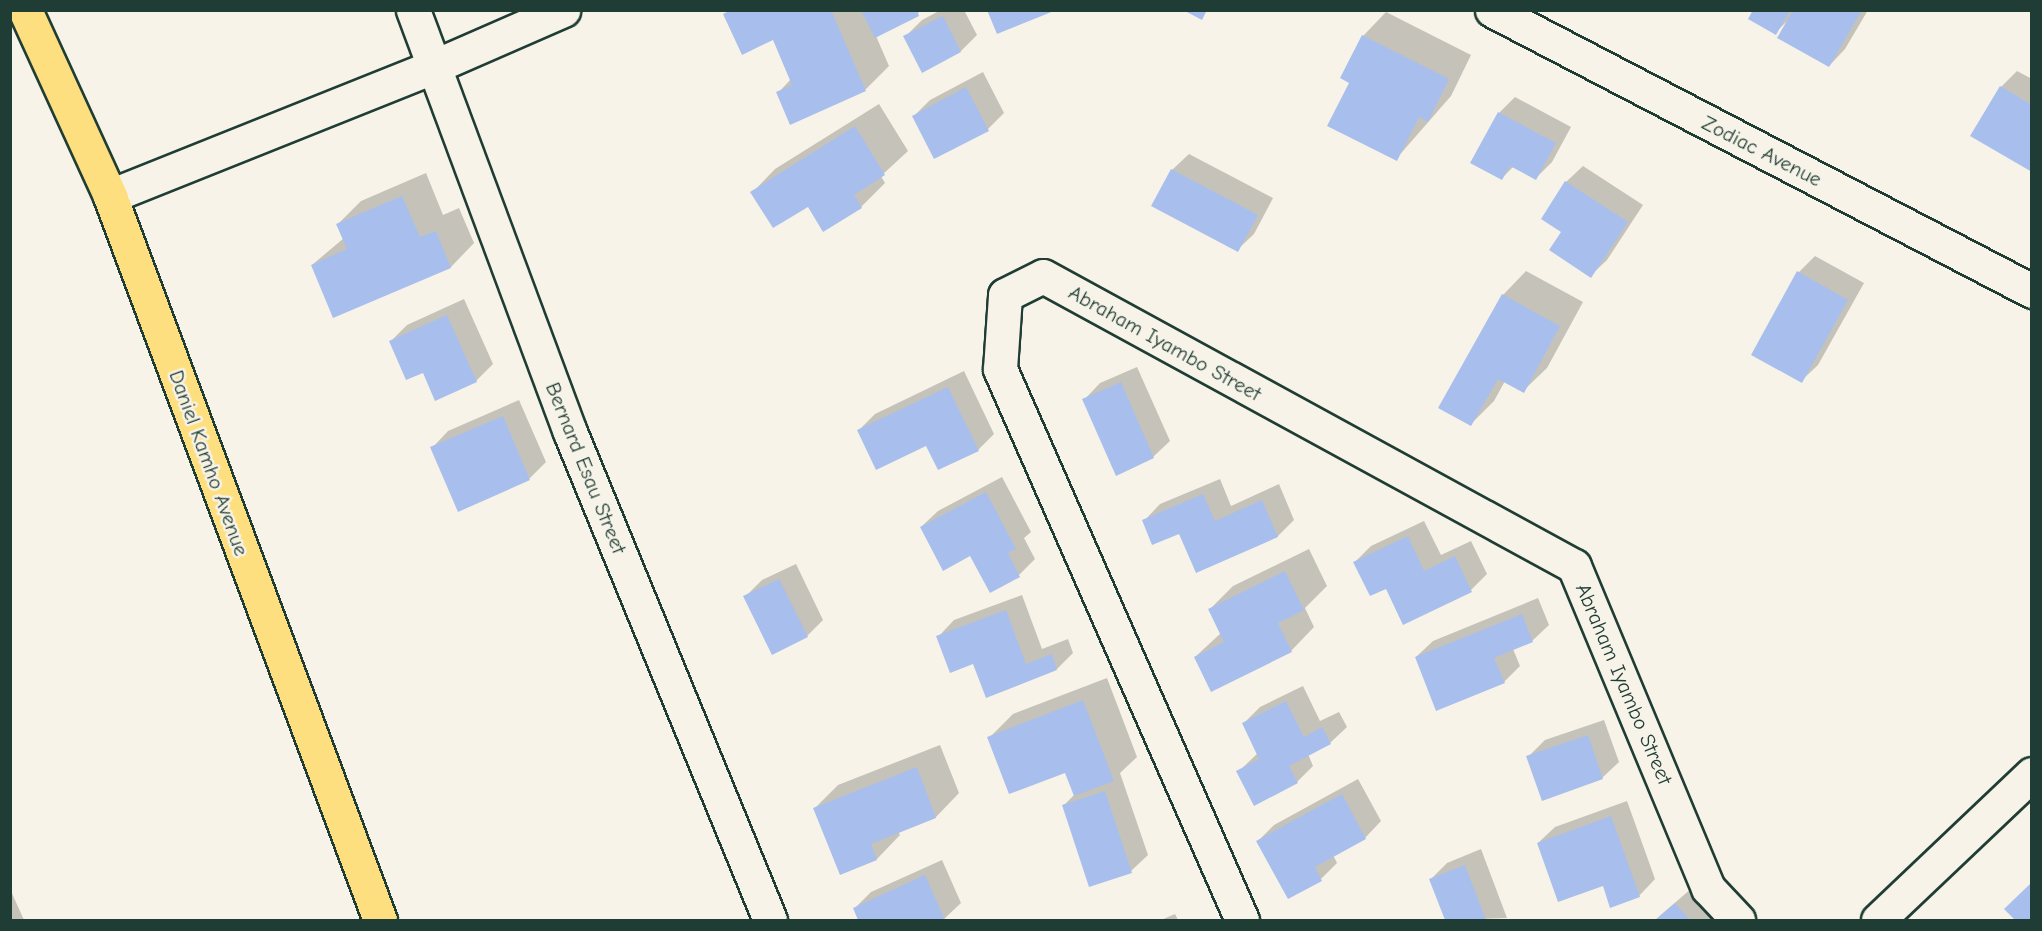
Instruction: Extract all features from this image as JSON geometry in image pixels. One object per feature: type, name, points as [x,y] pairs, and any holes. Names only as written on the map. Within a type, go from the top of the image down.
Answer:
[{"type":"main road","name":"Daniel Kamho Avenue","points":[[25,10],[110,196],[380,921]]},
{"type":"street","name":"Bernard Esau Street","points":[[413,10],[570,432],[770,921]]},
{"type":"street","points":[[110,196],[435,66],[562,10]]},
{"type":"street","name":"Zodiac Avenue","points":[[1492,10],[2031,291]]},
{"type":"street","name":"Abraham Iyambo Street","points":[[1242,921],[1000,369],[1005,295],[1043,276],[1574,566],[1708,888],[1737,921]]},
{"type":"street","points":[[1878,921],[2031,774]]},
{"type":"building","points":[[731,10],[831,10],[866,91],[790,125],[776,92],[792,85],[773,40],[742,55],[723,14]]},
{"type":"building","points":[[861,10],[917,10],[919,16],[875,38]]},
{"type":"building","points":[[987,10],[1054,10],[1054,11],[997,34]]},
{"type":"building","points":[[1183,10],[1207,10],[1202,20]]},
{"type":"building","points":[[1753,10],[1790,10],[1776,35],[1748,19]]},
{"type":"building","points":[[1793,10],[1862,10],[1829,67],[1777,38]]},
{"type":"building","points":[[943,16],[961,52],[922,73],[903,36]]},
{"type":"building","points":[[1362,35],[1449,79],[1428,122],[1419,117],[1397,161],[1327,126],[1349,83],[1340,78]]},
{"type":"building","points":[[2000,86],[2032,105],[2032,172],[1970,136]]},
{"type":"building","points":[[966,87],[989,131],[934,159],[912,116]]},
{"type":"building","points":[[1498,112],[1556,143],[1536,180],[1510,166],[1502,180],[1470,163]]},
{"type":"building","points":[[855,126],[885,175],[854,195],[862,208],[823,232],[808,207],[773,228],[750,192]]},
{"type":"building","points":[[1171,169],[1258,215],[1238,252],[1151,206]]},
{"type":"building","points":[[1565,181],[1628,222],[1591,278],[1549,250],[1561,232],[1541,219]]},
{"type":"building","points":[[402,196],[420,237],[436,231],[451,268],[333,318],[311,265],[347,249],[336,224]]},
{"type":"building","points":[[1797,271],[1848,300],[1802,383],[1751,355]]},
{"type":"building","points":[[1502,294],[1560,326],[1524,393],[1498,379],[1471,426],[1438,408]]},
{"type":"building","points":[[447,315],[477,382],[435,401],[423,373],[406,380],[389,341]]},
{"type":"building","points":[[1121,382],[1154,458],[1116,476],[1082,399]]},
{"type":"building","points":[[948,387],[979,451],[938,470],[926,446],[876,470],[857,430]]},
{"type":"building","points":[[503,416],[530,480],[458,512],[430,447]]},
{"type":"building","points":[[986,492],[1016,549],[1008,553],[1020,577],[990,593],[970,556],[943,571],[920,527]]},
{"type":"building","points":[[1203,494],[1215,521],[1262,500],[1278,537],[1196,573],[1179,534],[1152,545],[1142,520]]},
{"type":"building","points":[[1408,536],[1424,571],[1455,556],[1472,592],[1403,625],[1386,589],[1370,596],[1353,562]]},
{"type":"building","points":[[1285,571],[1304,610],[1278,623],[1292,652],[1211,692],[1194,657],[1224,642],[1208,609]]},
{"type":"building","points":[[779,579],[808,637],[772,655],[743,596]]},
{"type":"building","points":[[1006,610],[1026,664],[1052,654],[1057,670],[986,698],[973,664],[950,673],[936,636]]},
{"type":"building","points":[[1522,614],[1533,642],[1494,658],[1505,683],[1436,711],[1415,657]]},
{"type":"building","points":[[1083,700],[1114,781],[1074,796],[1065,773],[1009,794],[987,737]]},
{"type":"building","points":[[1286,701],[1304,737],[1322,727],[1331,744],[1289,766],[1298,783],[1254,806],[1236,771],[1259,759],[1242,723]]},
{"type":"building","points":[[1588,735],[1603,779],[1542,801],[1526,756]]},
{"type":"building","points":[[917,767],[936,818],[871,844],[877,860],[840,875],[813,808]]},
{"type":"building","points":[[1105,791],[1132,873],[1089,887],[1062,805]]},
{"type":"building","points":[[1342,794],[1366,839],[1315,867],[1322,881],[1288,899],[1256,841]]},
{"type":"building","points":[[1611,816],[1640,897],[1610,908],[1603,886],[1558,902],[1537,843]]},
{"type":"building","points":[[1465,865],[1486,920],[1445,920],[1429,879]]},
{"type":"building","points":[[925,875],[945,920],[858,920],[853,908]]},
{"type":"building","points":[[2030,884],[2032,920],[2015,920],[2004,909]]},
{"type":"building","points":[[1675,903],[1690,920],[1655,920]]}]
